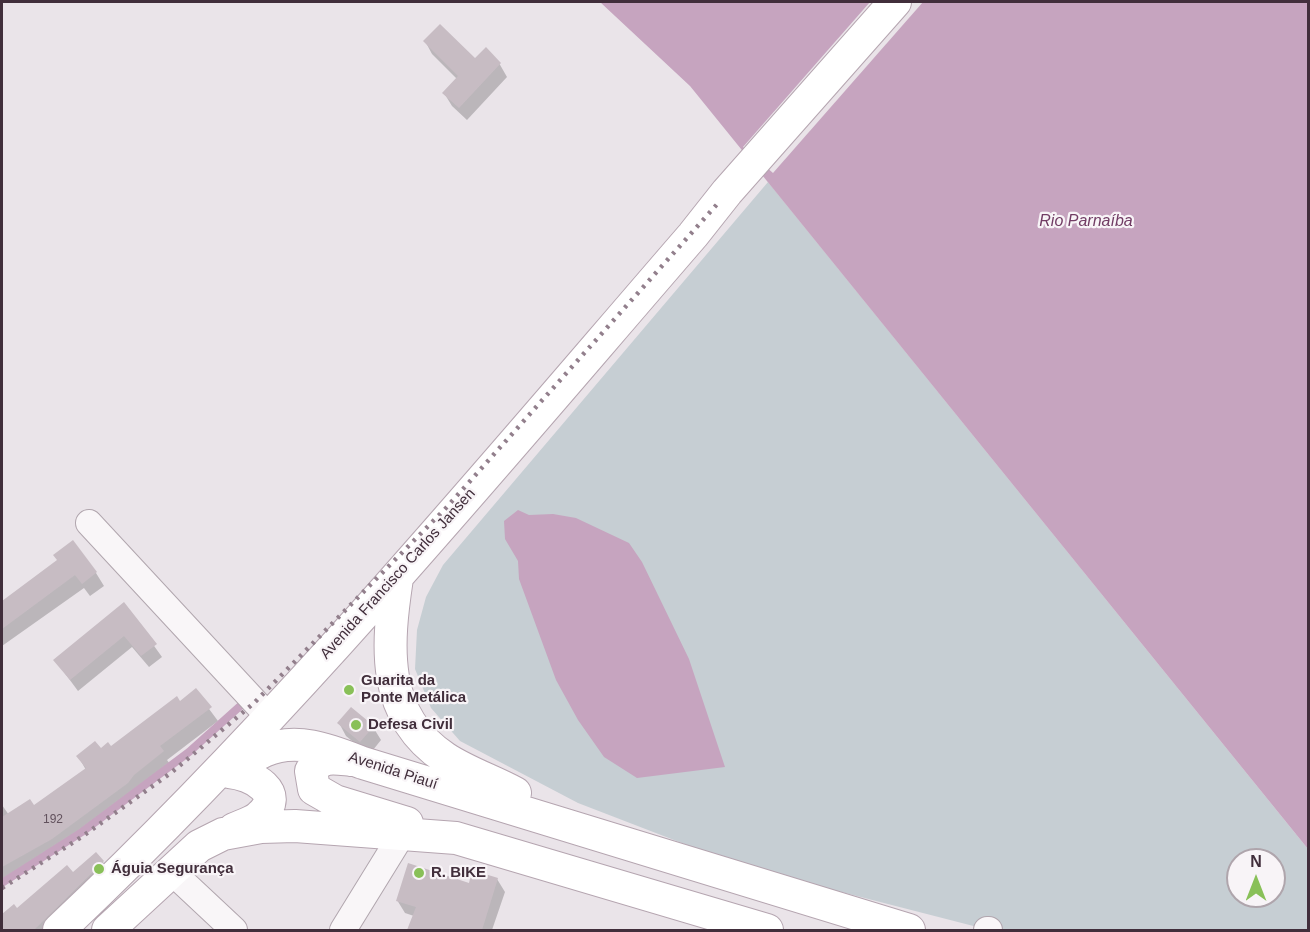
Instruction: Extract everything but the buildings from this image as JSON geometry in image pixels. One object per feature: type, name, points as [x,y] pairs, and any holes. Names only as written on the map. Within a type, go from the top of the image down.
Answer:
[{"type":"main road","name":"Avenida Francisco Carlos Jansen","points":[[59,930],[135,858],[397,578],[756,159],[894,2]]},
{"type":"main road","name":"Avenida Piauí","points":[[397,578],[390,623],[391,670],[396,700],[413,726],[444,758],[601,835]]},
{"type":"main road","name":"Avenida Piauí","points":[[193,795],[265,750],[306,745],[326,748],[363,763],[909,930]]},
{"type":"main road","points":[[363,763],[330,757],[317,762],[311,771],[314,789],[335,801],[767,930]]},
{"type":"main road","points":[[108,930],[199,846],[259,818],[266,810],[268,799],[266,788],[258,779],[246,773],[229,772]]},
{"type":"main road","points":[[223,834],[261,827],[295,826],[401,836],[456,838]]},
{"type":"street","points":[[89,523],[268,717]]},
{"type":"street","points":[[343,930],[401,836]]},
{"type":"street","points":[[171,871],[234,930]]},
{"type":"shaded area","points":[[768,182],[1308,849],[1308,930],[989,930],[744,867],[578,803],[460,741],[431,708],[415,669],[417,630],[426,597],[443,565]]},
{"type":"water","name":"Rio Parnaíba","points":[[600,2],[1308,2],[1308,849],[690,86]]},
{"type":"water","points":[[518,510],[529,515],[553,514],[576,518],[629,543],[642,562],[689,659],[725,767],[637,778],[604,757],[578,720],[556,680],[519,579],[518,561],[505,539],[504,521]]},
{"type":"pier","points":[[870,2],[923,2],[773,173],[743,147]]},
{"type":"waterway","points":[[2,883],[82,832],[189,752],[248,699]]},
{"type":"railway","points":[[2,888],[83,836],[172,772],[254,703],[446,508],[720,201]]},
{"type":"place","name":"Guarita da Ponte Metálica","points":[[349,690]]},
{"type":"place","name":"Defesa Civil","points":[[356,725]]},
{"type":"place","name":"Águia Segurança","points":[[99,869]]},
{"type":"place","name":"R. BIKE","points":[[419,873]]}]
